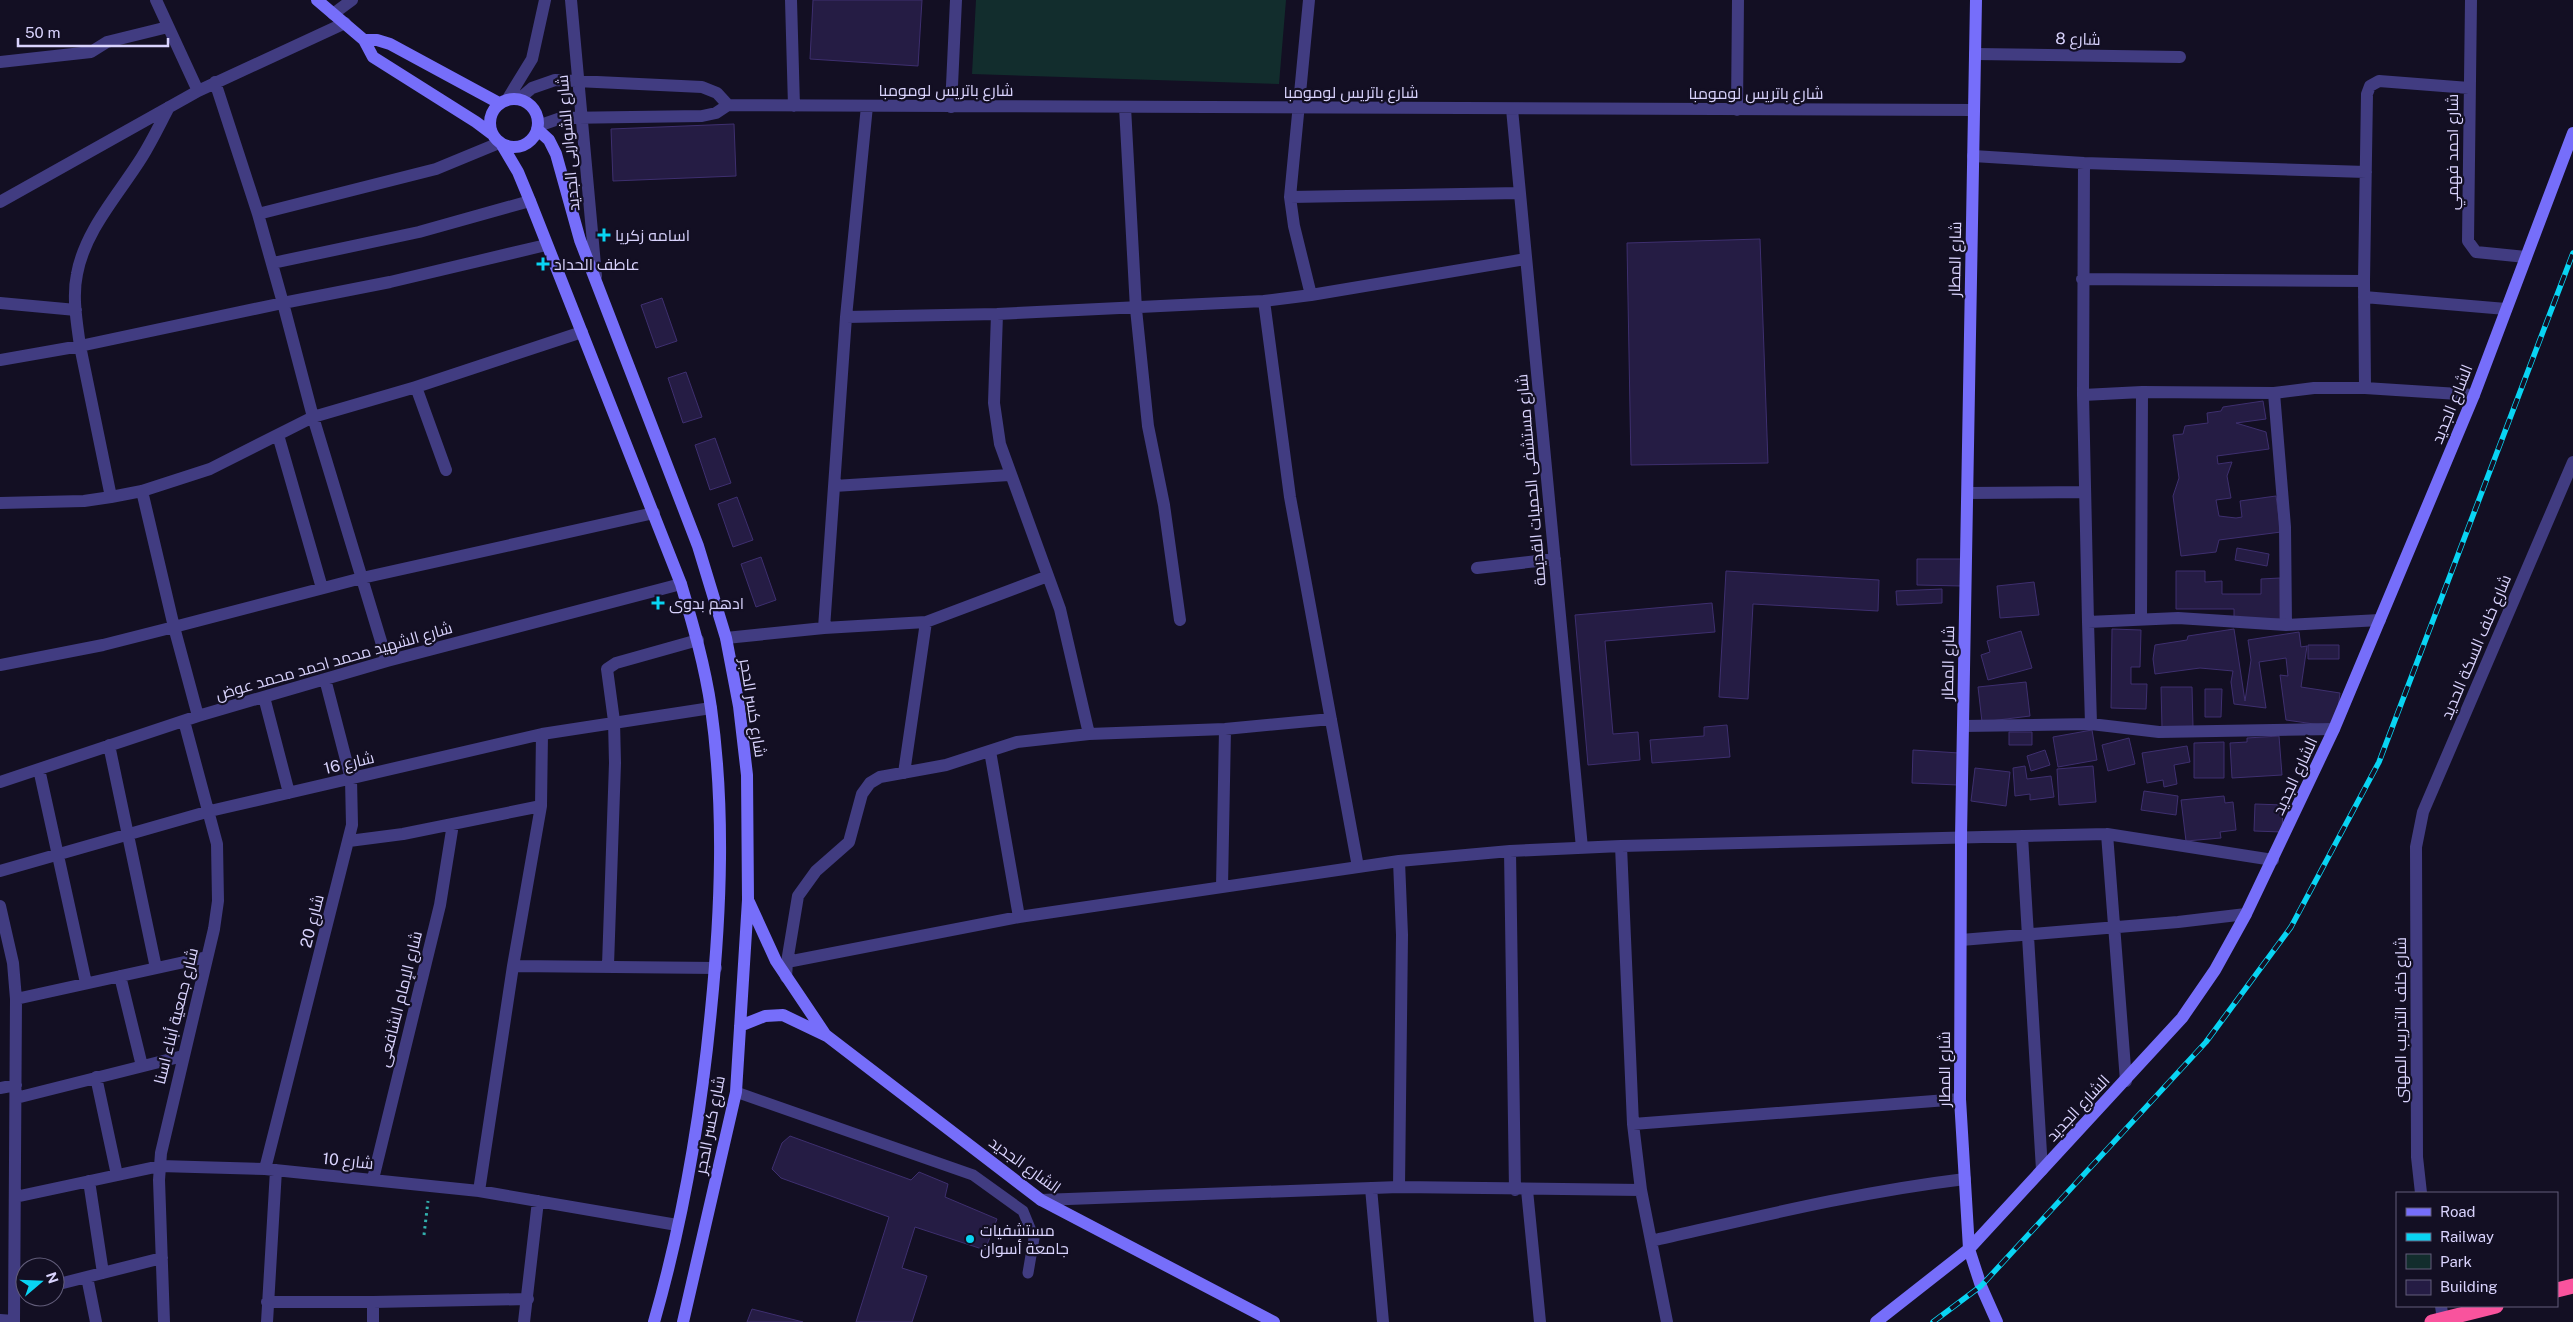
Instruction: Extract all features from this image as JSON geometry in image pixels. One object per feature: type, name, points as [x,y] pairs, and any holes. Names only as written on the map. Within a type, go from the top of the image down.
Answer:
[{"type":"highway","points":[[2558,1290],[2573,1286]]},
{"type":"highway","points":[[2439,1316],[2490,1307]]},
{"type":"street","points":[[156,0],[198,91]]},
{"type":"street","points":[[316,0],[364,40],[373,57],[476,122],[509,148],[524,146],[534,136],[538,128],[535,112],[531,106],[508,101],[390,44],[377,40],[364,40]]},
{"type":"street","points":[[333,14],[352,0]]},
{"type":"street","points":[[508,101],[532,59],[544,0]]},
{"type":"street","name":"شارع الشواربى الجديد","points":[[571,0],[596,283]]},
{"type":"street","points":[[791,0],[794,106]]},
{"type":"street","points":[[951,107],[956,0]]},
{"type":"street","points":[[1309,0],[1290,197],[1294,226],[1311,295]]},
{"type":"street","points":[[1737,110],[1738,0]]},
{"type":"street","name":"شارع المطار","points":[[1976,0],[1963,726],[1960,1099],[1969,1249],[1981,1286],[1997,1322]]},
{"type":"street","name":"شارع احمد فهمي","points":[[2471,0],[2468,241],[2476,252],[2526,257]]},
{"type":"street","points":[[0,202],[215,82],[290,50],[345,23]]},
{"type":"street","points":[[0,62],[31,61],[92,52],[107,42],[168,27]]},
{"type":"street","name":"شارع 8","points":[[1975,54],[2180,57]]},
{"type":"street","points":[[498,141],[490,118],[508,101],[540,84],[555,80],[702,87],[717,93],[728,105]]},
{"type":"street","points":[[215,82],[273,263],[313,416],[387,661]]},
{"type":"street","points":[[2365,388],[2364,281],[2367,94],[2374,83],[2469,88]]},
{"type":"street","name":"شارع باتريس لومومبا","points":[[538,128],[561,118],[702,116],[716,113],[728,105],[1974,110]]},
{"type":"street","points":[[824,628],[846,317],[867,106]]},
{"type":"street","points":[[111,497],[80,346],[76,310],[77,274],[82,256],[94,230],[145,151],[169,107]]},
{"type":"street","points":[[1125,107],[1136,309],[1148,426],[1164,505],[1180,620]]},
{"type":"street","name":"شارع مستشفى الحميات القديمة","points":[[1512,109],[1582,848]]},
{"type":"street","name":"شارع كسر الحجر","points":[[538,128],[549,140],[556,154],[571,214],[698,546],[726,638],[739,706],[746,775],[748,900],[736,1092],[683,1322]]},
{"type":"street","name":"الشارع الجديد","points":[[1876,1322],[1969,1249],[2126,1081],[2182,1018],[2200,994],[2246,914],[2334,729],[2474,395],[2573,133]]},
{"type":"street","points":[[258,214],[436,169],[498,141]]},
{"type":"street","name":"شارع كسر الحجر","points":[[498,141],[518,172],[530,201],[681,584],[698,640],[711,708],[719,772],[721,838],[716,968],[695,1140],[678,1225],[654,1322]]},
{"type":"street","points":[[1973,156],[2084,163],[2366,172]]},
{"type":"street","points":[[2084,163],[2083,395],[2091,724]]},
{"type":"street","points":[[1290,197],[1520,193]]},
{"type":"street","points":[[273,263],[419,232],[530,201]]},
{"type":"street","points":[[0,360],[80,346],[390,282],[546,244]]},
{"type":"street","points":[[846,317],[1136,309],[1264,301],[1311,295],[1526,259]]},
{"type":"street","points":[[2082,279],[2364,281]]},
{"type":"street","points":[[2364,297],[2506,309]]},
{"type":"street","points":[[1264,301],[1290,498],[1358,867]]},
{"type":"street","points":[[0,302],[76,310]]},
{"type":"street","points":[[997,314],[994,403],[1000,444],[1009,475],[1060,609],[1089,734]]},
{"type":"street","points":[[0,504],[84,501],[142,491],[210,469],[313,416],[416,387],[582,332]]},
{"type":"street","points":[[416,387],[446,470]]},
{"type":"street","points":[[2083,395],[2142,392],[2274,393],[2314,388],[2365,388],[2474,395]]},
{"type":"street","points":[[2141,619],[2142,392]]},
{"type":"street","points":[[2274,393],[2285,528],[2286,625]]},
{"type":"street","points":[[278,435],[322,588]]},
{"type":"street","name":"شارع خلف السكة الحديد","points":[[2416,847],[2424,812],[2573,462]]},
{"type":"street","points":[[834,486],[1009,475]]},
{"type":"street","points":[[142,491],[174,627],[198,716]]},
{"type":"street","points":[[1968,493],[2085,492]]},
{"type":"street","points":[[0,665],[103,645],[362,578],[654,513]]},
{"type":"street","points":[[1477,568],[1555,559]]},
{"type":"street","points":[[726,638],[824,628],[926,622],[1048,576]]},
{"type":"street","name":"شارع الشهيد محمد احمد محمد عوض","points":[[0,782],[198,716],[325,679],[681,584]]},
{"type":"street","points":[[2088,622],[2178,618],[2286,625],[2380,620]]},
{"type":"street","points":[[904,772],[926,622]]},
{"type":"street","points":[[608,965],[615,763],[614,721],[607,669],[616,663],[698,640]]},
{"type":"street","name":"شارع 20","points":[[267,1322],[270,1170],[349,841],[353,809],[350,779],[325,679]]},
{"type":"street","points":[[264,697],[289,793]]},
{"type":"street","name":"شارع 16","points":[[0,872],[210,811],[542,734],[614,721],[711,708]]},
{"type":"street","points":[[786,977],[793,917],[798,896],[805,883],[823,863],[849,842],[862,794],[870,783],[880,777],[946,764],[1016,742],[1089,734],[1225,729],[1331,719]]},
{"type":"street","name":"شارع جمعية أبناء اسنا","points":[[164,1322],[160,1166],[183,1056],[207,956],[218,901],[219,872],[217,844],[210,811],[184,721]]},
{"type":"street","points":[[1963,726],[2091,724],[2159,732],[2334,729]]},
{"type":"street","points":[[1222,887],[1225,729]]},
{"type":"street","points":[[479,1191],[541,806],[542,734]]},
{"type":"street","points":[[109,745],[156,968]]},
{"type":"street","points":[[990,751],[1019,917]]},
{"type":"street","points":[[39,769],[86,983]]},
{"type":"street","points":[[349,841],[453,824],[541,806]]},
{"type":"street","name":"شارع الإمام الشافعى","points":[[373,1180],[440,906],[453,824]]},
{"type":"street","points":[[787,962],[1019,917],[1399,861],[1510,851],[1621,846],[2107,834],[2273,860]]},
{"type":"street","points":[[2107,834],[2126,1081]]},
{"type":"street","points":[[2022,836],[2042,1170]]},
{"type":"street","points":[[1621,846],[1633,1124],[1641,1190],[1668,1322]]},
{"type":"street","name":"شارع خلف التدريب المهنى","points":[[2416,847],[2417,1148],[2421,1192]]},
{"type":"street","points":[[1510,851],[1521,1190],[1540,1322]]},
{"type":"street","points":[[1398,1187],[1402,982],[1399,861]]},
{"type":"street","name":"الشارع الجديد","points":[[748,900],[768,944],[786,977],[827,1036]]},
{"type":"street","points":[[0,906],[13,963],[16,999],[16,1197],[18,1257]]},
{"type":"street","points":[[1961,940],[2114,928],[2246,914]]},
{"type":"street","points":[[16,999],[207,956]]},
{"type":"street","points":[[514,966],[608,965],[716,968]]},
{"type":"street","points":[[120,976],[142,1066]]},
{"type":"street","name":"الشارع الجديد","points":[[740,1026],[765,1016],[783,1015],[827,1036],[1041,1200],[1274,1322]]},
{"type":"street","points":[[0,1088],[16,1092],[96,1078],[183,1056]]},
{"type":"street","points":[[96,1078],[117,1175]]},
{"type":"street","points":[[1633,1124],[1960,1099]]},
{"type":"street","name":"شارع 10","points":[[16,1197],[160,1166],[270,1170],[479,1191],[678,1225]]},
{"type":"street","points":[[1651,1241],[1827,1200],[1890,1188],[1965,1179]]},
{"type":"street","points":[[89,1181],[103,1273]]},
{"type":"street","points":[[1041,1200],[1398,1187],[1641,1190]]},
{"type":"street","points":[[1371,1188],[1383,1322]]},
{"type":"street","points":[[524,1322],[538,1201]]},
{"type":"street","points":[[65,1282],[162,1258]]},
{"type":"street","points":[[87,1277],[96,1322]]},
{"type":"street","points":[[267,1302],[528,1299]]},
{"type":"street","points":[[373,1302],[373,1322]]},
{"type":"street","points":[[0,1320],[14,1322],[17,1307]]},
{"type":"lane","points":[[736,1092],[973,1175],[1023,1211],[1034,1238],[1028,1272]]},
{"type":"path","points":[[424,1235],[430,1186]]},
{"type":"green space","points":[[976,0],[1286,0],[1279,84],[972,74]]},
{"type":"building","points":[[813,0],[922,0],[918,66],[810,59]]},
{"type":"building","points":[[734,124],[736,176],[613,181],[611,129]]},
{"type":"building","points":[[1760,239],[1768,463],[1631,465],[1627,243]]},
{"type":"building","points":[[662,298],[677,341],[656,348],[641,305]]},
{"type":"building","points":[[686,372],[702,417],[683,423],[668,378]]},
{"type":"building","points":[[2263,401],[2266,419],[2236,423],[2266,432],[2269,449],[2217,456],[2218,464],[2232,462],[2227,476],[2231,498],[2216,500],[2219,516],[2236,518],[2242,517],[2240,501],[2276,496],[2281,532],[2219,540],[2216,552],[2181,556],[2173,496],[2179,478],[2173,435],[2183,434],[2185,426],[2208,423],[2207,413],[2221,411],[2223,407]]},
{"type":"building","points":[[715,438],[731,483],[710,490],[695,445]]},
{"type":"building","points":[[737,497],[753,540],[733,547],[718,504]]},
{"type":"building","points":[[2237,548],[2269,554],[2267,566],[2235,560]]},
{"type":"building","points":[[761,557],[776,600],[756,607],[741,564]]},
{"type":"building","points":[[1917,559],[1962,559],[1962,586],[1917,585]]},
{"type":"building","points":[[1726,571],[1879,580],[1878,611],[1753,604],[1748,699],[1719,697]]},
{"type":"building","points":[[2176,571],[2205,571],[2205,582],[2222,581],[2222,594],[2261,594],[2261,579],[2280,578],[2280,619],[2234,619],[2234,609],[2176,609]]},
{"type":"building","points":[[2034,582],[2039,615],[2000,618],[1997,586]]},
{"type":"building","points":[[1942,589],[1942,603],[1897,605],[1896,591]]},
{"type":"building","points":[[1712,603],[1715,632],[1605,641],[1613,734],[1638,732],[1640,760],[1588,765],[1575,615]]},
{"type":"building","points":[[2112,629],[2141,630],[2140,667],[2131,667],[2131,684],[2147,684],[2146,709],[2111,708]]},
{"type":"building","points":[[2234,629],[2245,701],[2251,660],[2248,640],[2299,632],[2301,647],[2307,646],[2301,687],[2340,693],[2336,725],[2328,726],[2286,720],[2280,675],[2288,676],[2286,658],[2259,662],[2266,708],[2234,704],[2231,682],[2233,671],[2200,668],[2155,674],[2153,659],[2155,645],[2187,640],[2188,636]]},
{"type":"building","points":[[2021,631],[2032,668],[1988,680],[1981,655],[1990,652],[1987,641]]},
{"type":"building","points":[[2308,645],[2339,645],[2339,659],[2308,659]]},
{"type":"building","points":[[2026,682],[2030,716],[1982,722],[1978,687]]},
{"type":"building","points":[[2161,687],[2192,687],[2193,727],[2162,728]]},
{"type":"building","points":[[2205,689],[2222,689],[2221,717],[2205,717]]},
{"type":"building","points":[[1727,725],[1730,757],[1652,763],[1650,740],[1704,736],[1704,727]]},
{"type":"building","points":[[2092,730],[2097,760],[2058,767],[2053,737]]},
{"type":"building","points":[[2009,732],[2032,732],[2032,745],[2009,745]]},
{"type":"building","points":[[2279,736],[2282,775],[2232,778],[2230,743],[2247,742],[2247,738]]},
{"type":"building","points":[[2129,738],[2135,764],[2108,771],[2102,745]]},
{"type":"building","points":[[2224,742],[2224,778],[2194,778],[2194,743]]},
{"type":"building","points":[[2187,746],[2190,762],[2174,765],[2177,784],[2164,787],[2163,780],[2147,783],[2142,753]]},
{"type":"building","points":[[1913,750],[1959,753],[1958,785],[1912,783]]},
{"type":"building","points":[[2045,750],[2050,765],[2031,771],[2027,756]]},
{"type":"building","points":[[2025,766],[2027,779],[2051,776],[2054,797],[2030,800],[2030,794],[2015,796],[2013,768]]},
{"type":"building","points":[[2093,766],[2096,802],[2059,805],[2057,769]]},
{"type":"building","points":[[1975,768],[2010,772],[2006,806],[1971,801]]},
{"type":"building","points":[[2144,791],[2178,796],[2176,815],[2141,810]]},
{"type":"building","points":[[2224,796],[2225,803],[2233,802],[2236,830],[2220,832],[2221,838],[2186,841],[2181,800]]},
{"type":"building","points":[[2255,804],[2283,805],[2282,832],[2254,831]]},
{"type":"building","name":"مستشفيات جامعة أسوان","points":[[790,1136],[911,1180],[919,1172],[948,1184],[945,1197],[997,1219],[985,1250],[915,1227],[902,1268],[927,1276],[912,1322],[856,1322],[889,1217],[781,1178],[772,1169],[782,1143]]},
{"type":"building","points":[[752,1309],[803,1322],[747,1322]]},
{"type":"railway","points":[[1933,1322],[1981,1286],[2206,1042],[2291,927],[2379,762],[2573,253]]},
{"type":"place","name":"اسامه زكريا","points":[[604,235]]},
{"type":"place","name":"عاطف الحداد","points":[[543,264]]},
{"type":"place","name":"ادهم بدوى","points":[[658,603]]},
{"type":"place","name":"مستشفيات جامعة أسوان","points":[[970,1239]]}]
